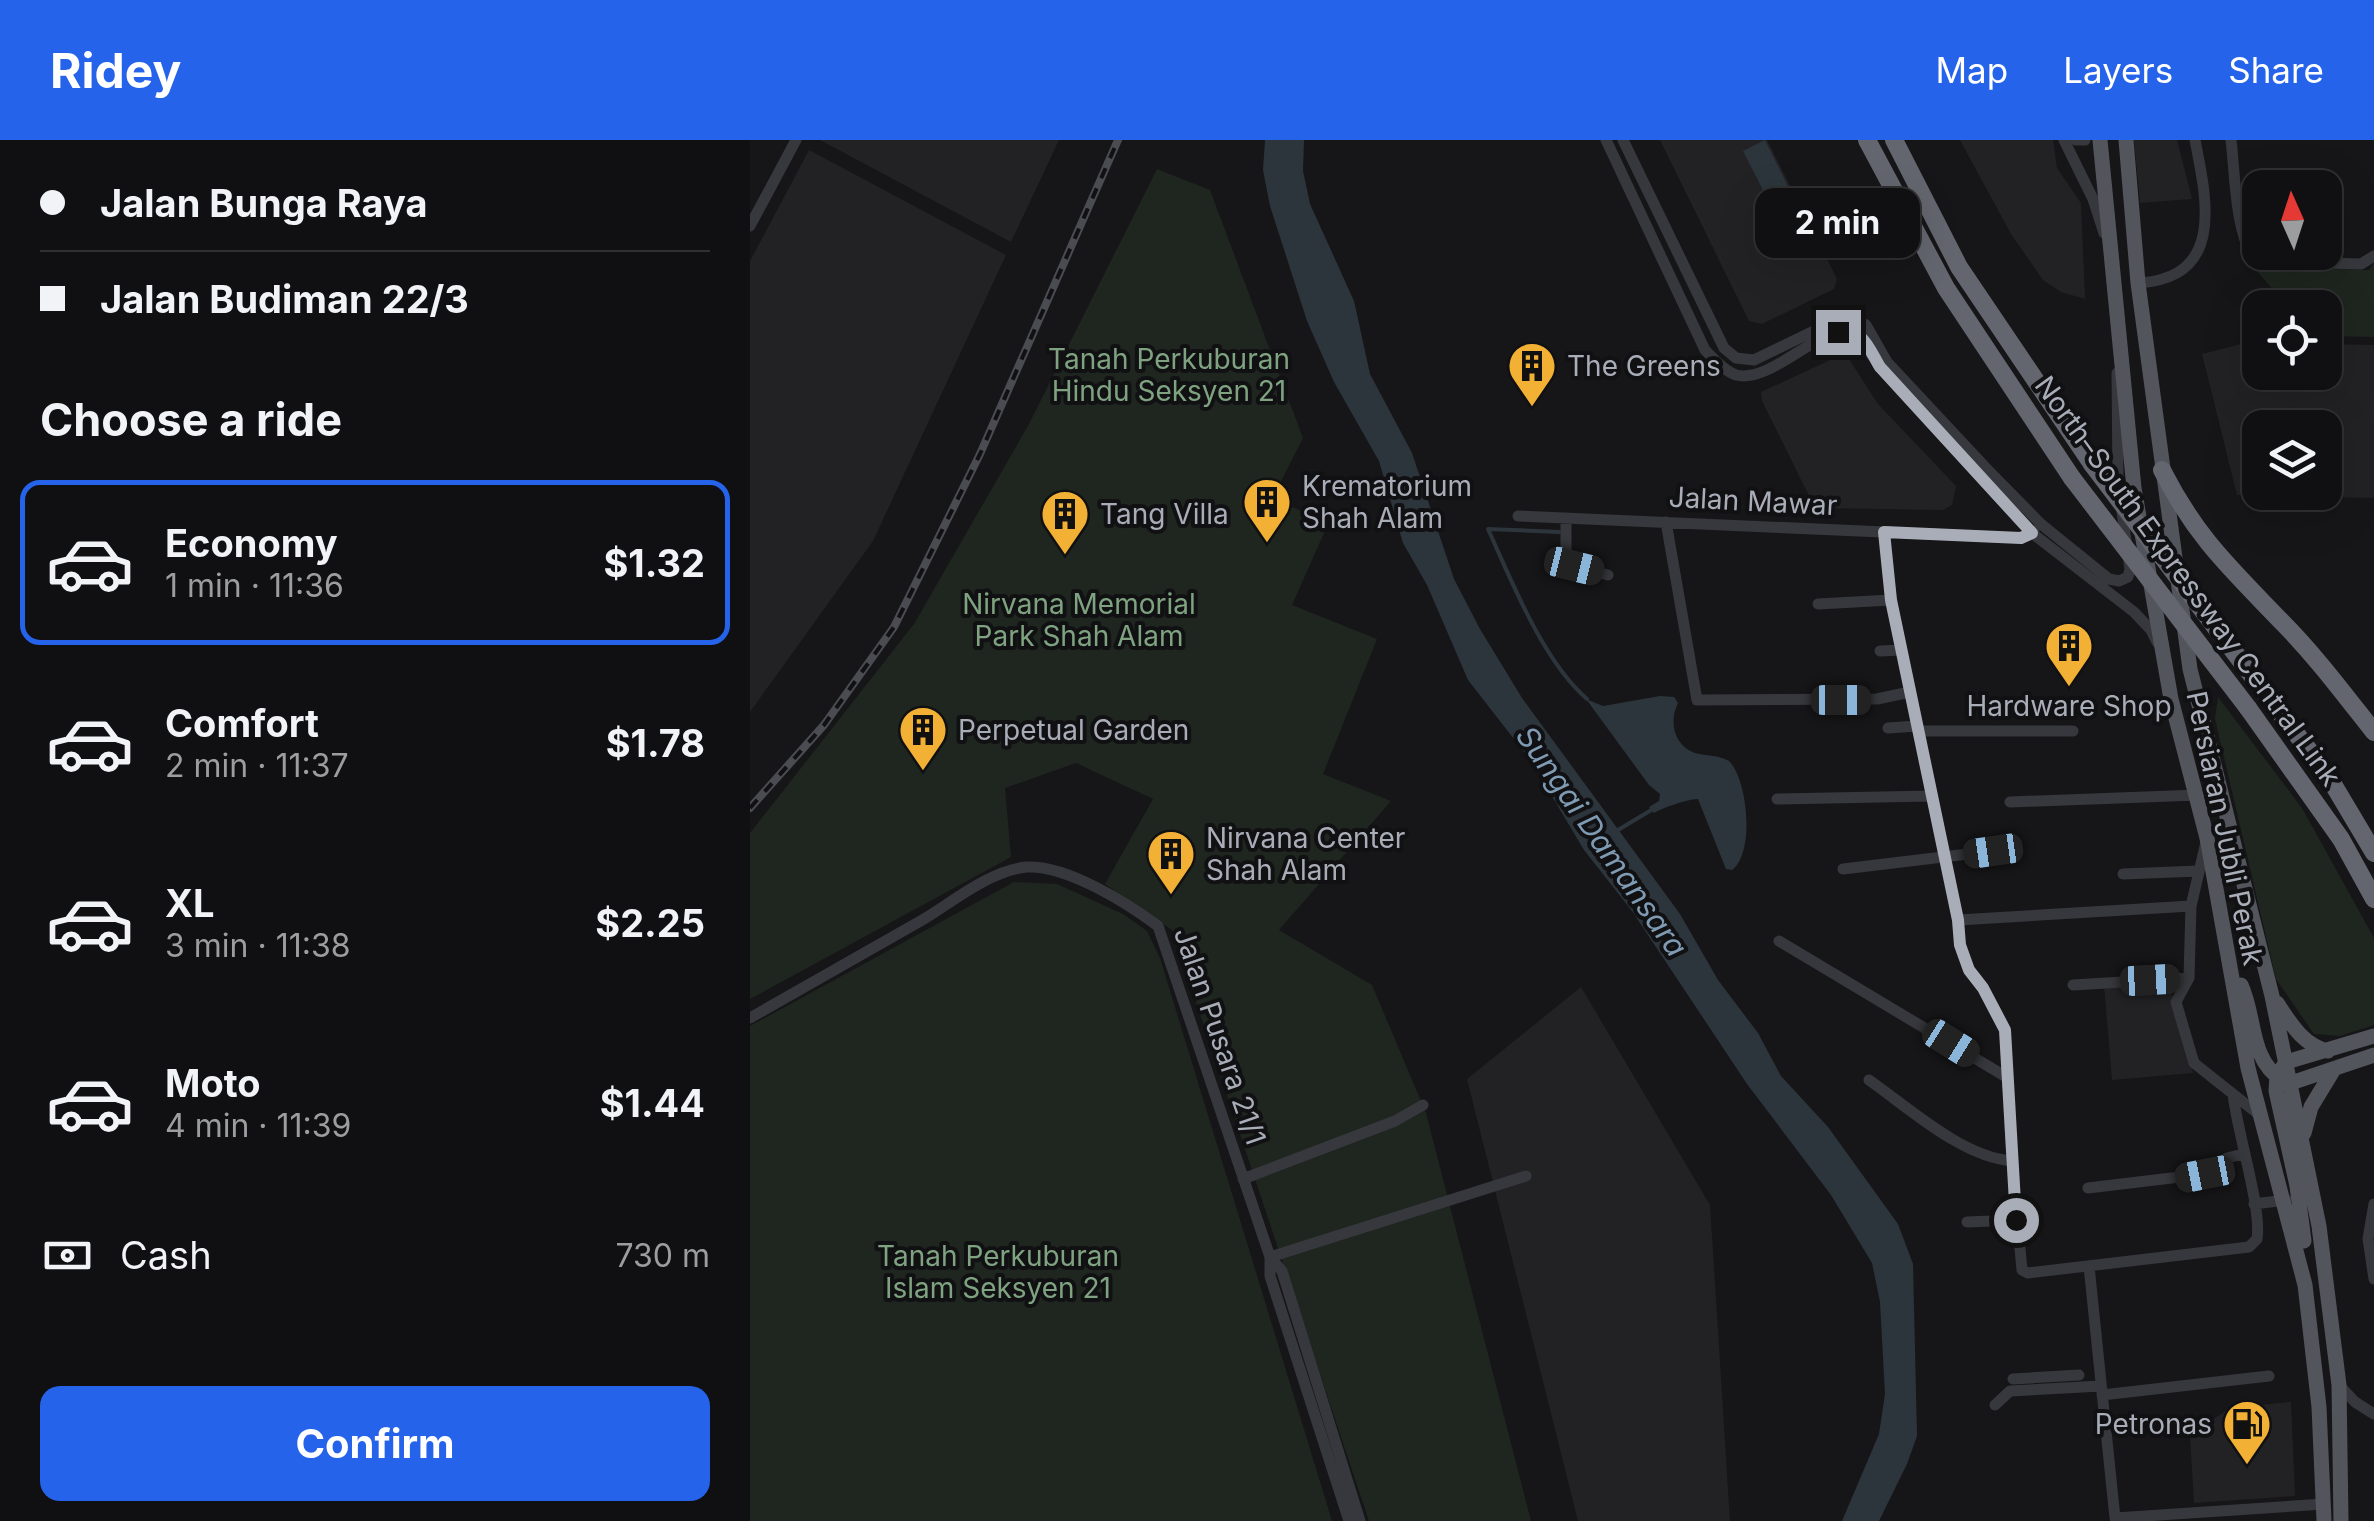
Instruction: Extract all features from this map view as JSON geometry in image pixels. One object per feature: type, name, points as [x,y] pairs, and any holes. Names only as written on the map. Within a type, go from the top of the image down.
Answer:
[{"type":"highway","name":"North–South Expressway Central Link","points":[[1867,140],[1946,288],[2072,478],[2248,708],[2330,823],[2374,899]]},
{"type":"highway","name":"North–South Expressway Central Link","points":[[1894,140],[1959,266],[2092,464],[2326,774],[2374,853]]},
{"type":"highway","points":[[2162,470],[2180,508],[2200,536],[2323,666],[2374,732]]},
{"type":"main road","name":"Persiaran Jubli Perak","points":[[2100,140],[2134,488],[2171,700],[2207,838],[2248,1068],[2306,1285],[2319,1406],[2324,1512]]},
{"type":"main road","name":"Persiaran Jubli Perak","points":[[2126,140],[2138,283],[2190,670],[2272,996],[2284,1074],[2302,1136],[2319,1226],[2339,1385],[2341,1521]]},
{"type":"main road","points":[[2228,959],[2244,992],[2260,1056],[2284,1074],[2334,1069],[2374,1055]]},
{"type":"main road","points":[[2272,996],[2293,1028],[2307,1041],[2330,1051]]},
{"type":"main road","points":[[2306,1285],[2296,1186],[2276,1091],[2284,1074],[2330,1051],[2374,1036]]},
{"type":"main road","points":[[2302,1136],[2310,1107],[2334,1069]]},
{"type":"street","points":[[750,226],[796,140]]},
{"type":"street","points":[[1606,140],[1705,350],[1718,364],[1737,375],[1756,373],[1838,332],[1856,332],[1880,367],[2036,529],[2134,612],[2151,630],[2165,659]]},
{"type":"street","points":[[1623,140],[1724,348],[1736,358],[1754,360],[1842,318],[1852,318],[1866,326],[1887,362],[2036,529],[2109,578],[2120,580],[2130,570],[2118,483],[2118,330]]},
{"type":"street","points":[[2064,140],[2093,199],[2109,246]]},
{"type":"street","points":[[2076,140],[2084,140]]},
{"type":"street","points":[[2138,283],[2167,280],[2184,268],[2206,234],[2195,140]]},
{"type":"street","points":[[2231,140],[2243,238],[2257,261],[2361,264],[2374,256]]},
{"type":"street","name":"Jalan Mawar","points":[[1518,516],[2021,538],[2036,529]]},
{"type":"street","points":[[1566,518],[1566,556],[1574,566],[1608,574]]},
{"type":"street","points":[[1666,522],[1697,700],[1877,700],[1910,692]]},
{"type":"street","points":[[1884,532],[1891,600],[1960,945],[1969,970],[2005,1030],[2020,1263],[2028,1274],[2249,1247],[2257,1239],[2258,1230],[2233,1094]]},
{"type":"street","points":[[1818,604],[1891,600]]},
{"type":"street","points":[[1880,651],[1901,650]]},
{"type":"street","points":[[1888,728],[2073,732]]},
{"type":"street","points":[[1777,800],[1932,796]]},
{"type":"street","points":[[2010,802],[2198,796]]},
{"type":"street","points":[[2207,838],[2191,906],[2189,978],[2176,1002],[2194,1063],[2262,1117]]},
{"type":"street","points":[[1843,868],[1993,851]]},
{"type":"street","name":"Jalan Pusara 21/1","points":[[750,1018],[1003,874],[1028,867],[1096,887],[1132,906],[1158,926],[1270,1258],[1270,1276],[1349,1521]]},
{"type":"street","points":[[2123,874],[2199,871]]},
{"type":"street","points":[[1958,920],[2191,906]]},
{"type":"street","points":[[1779,941],[2008,1078]]},
{"type":"street","points":[[2074,985],[2189,978]]},
{"type":"street","points":[[1869,1080],[1963,1145],[1990,1160],[2012,1161]]},
{"type":"street","points":[[1242,1178],[1395,1121],[1423,1105]]},
{"type":"street","points":[[2239,1136],[2269,1142]]},
{"type":"street","points":[[2088,1188],[2205,1174],[2227,1158],[2243,1154]]},
{"type":"street","points":[[1270,1258],[1526,1176]]},
{"type":"street","points":[[2254,1204],[2286,1200]]},
{"type":"street","points":[[2374,1204],[2368,1238],[2374,1280]]},
{"type":"street","points":[[1967,1222],[2016,1220]]},
{"type":"street","name":"Jalan Pusara 21/1","points":[[1270,1258],[1282,1271],[1360,1521]]},
{"type":"street","points":[[2089,1266],[2115,1518],[2324,1512]]},
{"type":"street","points":[[1996,1405],[2010,1392],[2078,1375]]},
{"type":"street","points":[[2013,1379],[2101,1390],[2269,1376]]},
{"type":"street","points":[[2339,1385],[2374,1414]]},
{"type":"shaded area","points":[[820,140],[1059,140],[1011,242]]},
{"type":"shaded area","points":[[1660,140],[1767,140],[1837,279],[1834,289],[1762,324],[1749,321]]},
{"type":"shaded area","points":[[1960,140],[2053,140],[2057,168],[2081,203],[2085,299],[2061,292],[2043,280],[2011,234]]},
{"type":"shaded area","points":[[2134,140],[2177,140],[2192,199],[2140,203]]},
{"type":"shaded area","points":[[809,150],[1006,255],[873,541],[750,712],[750,261]]},
{"type":"shaded area","points":[[2242,344],[2242,390],[2342,390],[2342,344],[2374,345],[2374,498],[2342,497],[2342,410],[2242,410],[2242,495],[2237,495],[2202,354]]},
{"type":"shaded area","points":[[1841,355],[1847,356],[1878,404],[1956,486],[1952,505],[1943,510],[1819,508],[1813,504],[1761,392]]},
{"type":"shaded area","points":[[2169,982],[2193,1073],[2112,1080],[2104,985]]},
{"type":"shaded area","points":[[1581,987],[1710,1205],[1730,1521],[1578,1521],[1467,1079]]},
{"type":"shaded area","points":[[2291,1402],[2295,1496],[2194,1503],[2190,1435],[2230,1408]]},
{"type":"green space","name":"Nirvana Memorial Park Shah Alam","points":[[1157,169],[1210,190],[1303,438],[1272,499],[1329,522],[1292,605],[1377,639],[1323,774],[1391,801],[1279,930],[1372,985],[1426,1113],[1531,1521],[1369,1521],[1172,930],[1105,884],[1153,799],[1076,763],[1005,788],[1011,857],[750,999],[750,833],[914,624],[1029,424]]},
{"type":"green space","points":[[2374,263],[2374,337],[2342,336],[2342,290],[2274,290],[2256,270],[2342,269],[2369,270]]},
{"type":"green space","points":[[2218,697],[2302,808],[2374,938],[2374,1025],[2340,1036],[2314,1034],[2276,979],[2215,719]]},
{"type":"green space","name":"Tanah Perkuburan Islam Seksyen 21","points":[[1014,882],[1057,884],[1123,914],[1147,931],[1160,958],[1332,1521],[750,1521],[750,1026]]},
{"type":"water","name":"Sungai Damansara","points":[[1265,140],[1304,140],[1303,171],[1310,204],[1354,301],[1370,374],[1412,453],[1454,579],[1480,629],[1522,698],[1680,914],[1718,980],[1758,1033],[1781,1076],[1828,1127],[1898,1224],[1913,1264],[1917,1436],[1879,1521],[1842,1521],[1879,1434],[1885,1394],[1880,1302],[1872,1263],[1831,1195],[1747,1084],[1632,911],[1584,850],[1531,761],[1468,680],[1427,585],[1403,543],[1379,461],[1334,382],[1307,321],[1270,206],[1263,170]]},
{"type":"water","points":[[1765,140],[1789,188],[1767,198],[1743,151]]},
{"type":"water","points":[[1674,697],[1678,703],[1674,725],[1682,744],[1695,753],[1729,761],[1736,770],[1744,799],[1746,833],[1744,848],[1732,870],[1726,869],[1698,799],[1654,813],[1649,807],[1659,801],[1660,794],[1649,785],[1586,699],[1603,706]]},
{"type":"waterway","points":[[1559,532],[1488,529],[1543,642],[1556,664],[1587,699]]},
{"type":"waterway","name":"Sungai Damansara","points":[[1618,830],[1653,809]]},
{"type":"railway","points":[[750,808],[824,725],[894,627],[980,454],[1118,140]]},
{"type":"place","name":"The Greens","points":[[1532,408]]},
{"type":"place","name":"Krematorium Shah Alam","points":[[1267,544]]},
{"type":"place","name":"Tang Villa","points":[[1065,556]]},
{"type":"place","name":"Hardware Shop","points":[[2069,688]]},
{"type":"place","name":"Perpetual Garden","points":[[923,772]]},
{"type":"place","name":"Nirvana Center Shah Alam","points":[[1171,896]]},
{"type":"place","name":"Petronas","points":[[2247,1466]]},
{"type":"route","points":[[1838,332],[1848,330],[1862,337],[1880,367],[2032,533],[2021,538],[1884,532],[1891,600],[1960,945],[1969,970],[2005,1030],[2016,1220]]},
{"type":"park label","name":"Tanah Perkuburan Hindu Seksyen 21","points":[[1169,375]]}]
